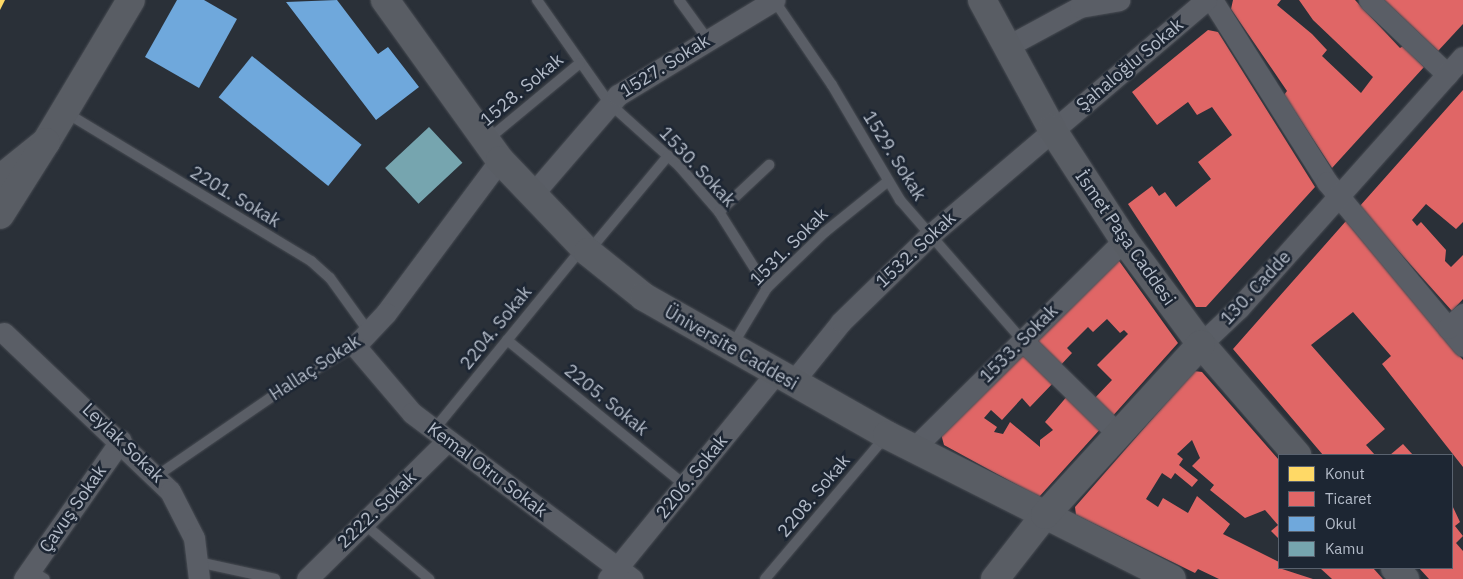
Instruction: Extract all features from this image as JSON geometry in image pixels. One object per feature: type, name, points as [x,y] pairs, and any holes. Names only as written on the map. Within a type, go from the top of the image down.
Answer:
[{"type":"main road","points":[[0,215],[132,0]]},
{"type":"main road","name":"Üniversite Caddesi","points":[[385,0],[492,151],[532,195],[586,249],[644,297],[730,350],[887,435],[1163,577]]},
{"type":"main road","name":"İsmet Paşa Caddesi","points":[[982,0],[1006,48],[1052,129],[1124,240],[1200,344],[1296,454]]},
{"type":"main road","points":[[0,179],[46,142]]},
{"type":"main road","name":"130. Cadde","points":[[995,579],[1045,515],[1200,344]]},
{"type":"main road","points":[[1396,569],[1405,579]]},
{"type":"street","name":"1527. Sokak","points":[[532,195],[609,104],[774,0]]},
{"type":"street","points":[[1006,48],[1080,7],[1119,0]]},
{"type":"street","name":"Şahaloğlu Sokak","points":[[1052,129],[1206,0]]},
{"type":"street","points":[[1212,0],[1338,197],[1456,321],[1463,346]]},
{"type":"street","points":[[1369,0],[1447,74]]},
{"type":"street","name":"130. Cadde","points":[[1200,344],[1338,197],[1463,57]]},
{"type":"street","name":"1532. Sokak","points":[[783,378],[929,236],[1052,129]]},
{"type":"street","name":"Hallaç Sokak","points":[[362,339],[492,151]]},
{"type":"street","name":"1533. Sokak","points":[[914,448],[1124,240]]},
{"type":"street","name":"Leylak Sokak","points":[[1,330],[158,475],[184,513],[199,570]]},
{"type":"street","name":"Kemal Otru Sokak","points":[[362,339],[395,395],[440,436],[619,575]]},
{"type":"street","points":[[1022,340],[1118,434]]},
{"type":"street","name":"2206. Sokak","points":[[619,575],[685,485],[783,378]]},
{"type":"street","name":"2222. Sokak","points":[[307,579],[363,523],[440,436]]},
{"type":"street","name":"Çavuş Sokak","points":[[33,576],[121,440]]},
{"type":"lane","name":"1530. Sokak","points":[[537,0],[609,104],[668,156],[719,212],[767,288]]},
{"type":"lane","points":[[679,0],[708,40]]},
{"type":"lane","name":"1529. Sokak","points":[[774,0],[828,78],[887,182],[929,236],[1022,340]]},
{"type":"lane","name":"1528. Sokak","points":[[492,151],[580,64]]},
{"type":"lane","name":"2201. Sokak","points":[[64,112],[311,262],[334,283],[362,339]]},
{"type":"lane","name":"2204. Sokak","points":[[440,436],[507,340],[668,156]]},
{"type":"lane","points":[[719,212],[769,165]]},
{"type":"lane","name":"1531. Sokak","points":[[730,350],[767,288],[825,232],[887,182]]},
{"type":"lane","name":"Hallaç Sokak","points":[[158,475],[283,388],[362,339]]},
{"type":"lane","name":"2205. Sokak","points":[[507,340],[685,485]]},
{"type":"lane","name":"2208. Sokak","points":[[766,579],[887,435]]},
{"type":"lane","points":[[363,523],[429,579]]},
{"type":"lane","points":[[199,570],[275,579]]},
{"type":"building: Konut","points":[[0,0],[5,0],[0,10]]},
{"type":"building: Ticaret","points":[[1233,0],[1281,0],[1277,5],[1312,34],[1327,50],[1322,56],[1361,93],[1373,77],[1313,20],[1299,0],[1355,0],[1400,48],[1403,46],[1424,67],[1332,168],[1284,95],[1287,91],[1231,9]]},
{"type":"building: Ticaret","points":[[1384,0],[1463,0],[1463,24],[1438,51]]},
{"type":"building: Ticaret","points":[[1208,30],[1218,32],[1315,187],[1206,307],[1196,307],[1128,204],[1152,186],[1159,196],[1165,192],[1176,207],[1211,179],[1198,162],[1232,135],[1212,107],[1197,115],[1188,102],[1157,125],[1132,92]]},
{"type":"building: Ticaret","points":[[1463,90],[1463,222],[1456,229],[1426,204],[1412,220],[1417,226],[1421,222],[1446,250],[1445,261],[1451,267],[1463,255],[1463,299],[1452,311],[1359,207]]},
{"type":"building: Ticaret","points":[[1346,221],[1463,360],[1463,467],[1382,364],[1391,356],[1353,312],[1311,345],[1385,429],[1366,445],[1374,454],[1322,454],[1233,349]]},
{"type":"building: Ticaret","points":[[1117,258],[1178,343],[1110,419],[1092,401],[1112,380],[1097,365],[1128,334],[1124,330],[1120,333],[1107,319],[1093,332],[1088,327],[1067,348],[1072,353],[1058,368],[1033,343]]},
{"type":"building: Ticaret","points":[[1024,351],[1055,381],[1030,407],[1022,398],[1002,420],[991,410],[984,418],[997,427],[994,432],[1003,434],[1010,422],[1040,447],[1040,440],[1053,430],[1045,422],[1069,394],[1103,426],[1039,497],[944,445],[941,434]]},
{"type":"building: Ticaret","points":[[1194,371],[1202,372],[1278,459],[1278,525],[1265,510],[1245,518],[1210,490],[1214,485],[1192,466],[1200,458],[1192,440],[1177,454],[1183,459],[1179,465],[1198,480],[1192,487],[1175,473],[1171,479],[1162,473],[1146,499],[1158,507],[1163,498],[1188,513],[1197,496],[1230,524],[1223,534],[1278,562],[1278,569],[1313,579],[1219,579],[1198,569],[1195,573],[1076,515],[1075,507]]},
{"type":"building: Ticaret","points":[[1403,444],[1412,454],[1391,454]]},
{"type":"building: Ticaret","points":[[1453,507],[1460,522],[1455,526],[1463,536],[1456,543],[1463,551],[1463,579],[1429,579],[1420,569],[1453,569]]},
{"type":"building: Ticaret","points":[[1278,525],[1278,538],[1271,531]]},
{"type":"building: Ticaret","points":[[1321,569],[1374,569],[1383,579],[1332,579]]},
{"type":"building: Okul","points":[[177,0],[204,0],[237,19],[199,88],[145,57]]},
{"type":"building: Okul","points":[[337,0],[378,54],[388,47],[419,87],[376,120],[286,2]]},
{"type":"building: Okul","points":[[252,56],[362,145],[328,186],[219,97]]},
{"type":"building: Kamu","points":[[429,127],[462,163],[419,204],[385,168]]}]
